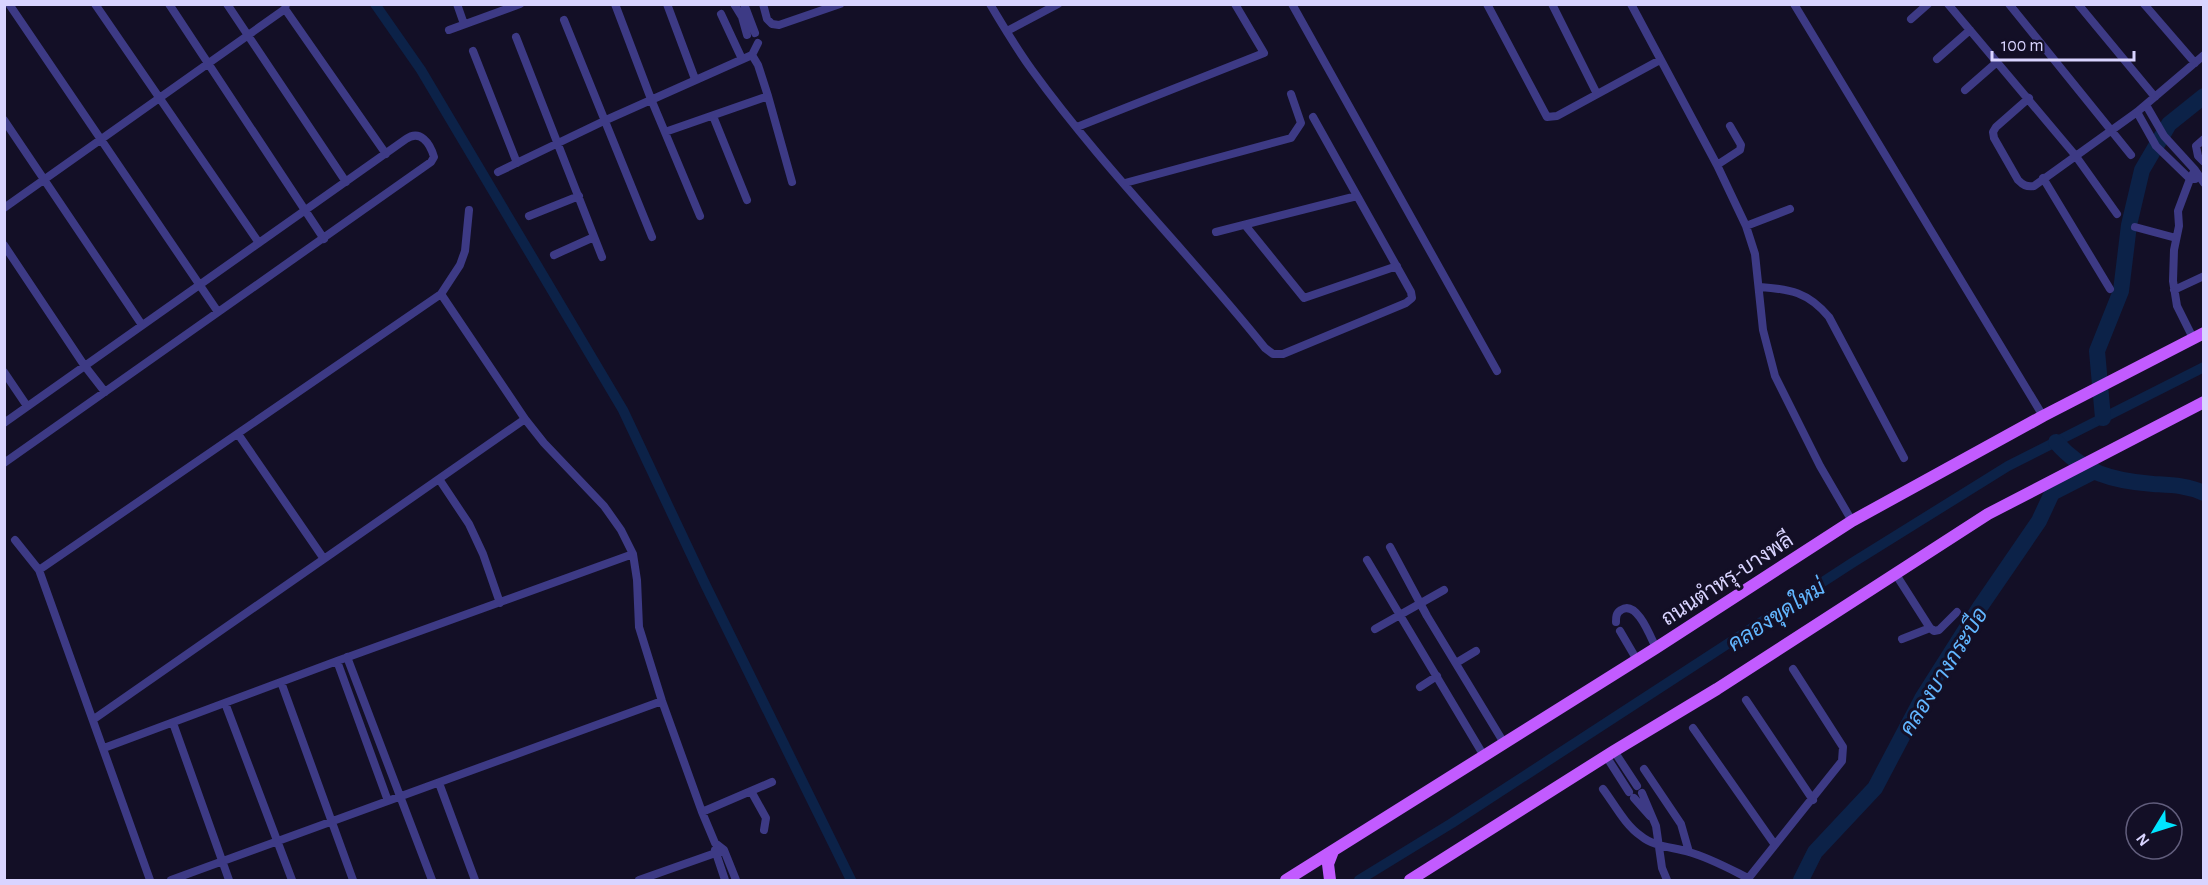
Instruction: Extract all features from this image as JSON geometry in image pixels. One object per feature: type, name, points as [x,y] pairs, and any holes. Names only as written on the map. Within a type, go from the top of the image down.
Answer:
[{"type":"main road","name":"ถนนตำหรุ-บางพลี","points":[[1286,880],[1656,648],[1852,521],[2043,416],[2198,336]]},
{"type":"main road","points":[[1410,880],[1610,753],[1717,689],[1988,514],[2204,402]]},
{"type":"main road","points":[[1330,880],[1328,864],[1333,851]]},
{"type":"street","points":[[9,4],[218,312]]},
{"type":"street","points":[[95,4],[259,243]]},
{"type":"street","points":[[169,4],[324,239]]},
{"type":"street","points":[[227,4],[346,182]]},
{"type":"street","points":[[457,4],[464,24]]},
{"type":"street","points":[[615,4],[651,99],[700,216]]},
{"type":"street","points":[[667,4],[695,79]]},
{"type":"street","points":[[734,4],[745,15]]},
{"type":"street","points":[[744,4],[758,64],[792,182]]},
{"type":"street","points":[[745,15],[763,5],[767,19],[772,24],[779,25],[840,4]]},
{"type":"street","points":[[990,4],[1031,69],[1077,127],[1218,290],[1264,348],[1273,354],[1283,354],[1412,298],[1397,266],[1313,117]]},
{"type":"street","points":[[1007,31],[1058,4]]},
{"type":"street","points":[[1077,127],[1264,53],[1235,4]]},
{"type":"street","points":[[1292,4],[1497,371]]},
{"type":"street","points":[[1487,4],[1547,117],[1557,116],[1660,60]]},
{"type":"street","points":[[1552,4],[1597,94]]},
{"type":"street","points":[[1631,4],[1717,165],[1746,226],[1755,254],[1763,330],[1775,376],[1820,466],[1852,521]]},
{"type":"street","points":[[1794,4],[2043,416]]},
{"type":"street","points":[[1911,19],[1928,4]]},
{"type":"street","points":[[1948,4],[2075,154],[2117,214]]},
{"type":"street","points":[[2009,4],[2131,155]]},
{"type":"street","points":[[2078,4],[2155,97]]},
{"type":"street","points":[[2144,4],[2195,63]]},
{"type":"street","points":[[449,30],[518,5]]},
{"type":"street","points":[[4,208],[285,7],[386,154]]},
{"type":"street","points":[[722,14],[742,59]]},
{"type":"street","points":[[564,20],[652,237]]},
{"type":"street","points":[[1937,59],[1970,30]]},
{"type":"street","points":[[516,37],[602,257]]},
{"type":"street","points":[[498,172],[558,142],[742,59],[753,43]]},
{"type":"street","points":[[473,51],[517,163]]},
{"type":"street","points":[[2029,98],[1993,132],[1994,138],[2022,184],[2029,187],[2034,186],[2075,154],[2137,112],[2204,55]]},
{"type":"street","points":[[1965,90],[1997,62]]},
{"type":"street","points":[[1125,183],[1291,138],[1300,123],[1291,94]]},
{"type":"street","points":[[665,132],[768,96]]},
{"type":"street","points":[[2146,105],[2164,136],[2195,170],[2201,181]]},
{"type":"street","points":[[2137,112],[2156,146],[2190,179],[2201,181]]},
{"type":"street","points":[[713,116],[747,200]]},
{"type":"street","points":[[4,120],[142,325]]},
{"type":"street","points":[[1717,165],[1740,150],[1741,146],[1730,126]]},
{"type":"street","points":[[4,423],[412,135],[426,140],[434,157],[431,162],[4,463]]},
{"type":"street","points":[[2204,139],[2196,146],[2198,156],[2204,162]]},
{"type":"street","points":[[2195,170],[2178,211],[2174,290],[2177,306],[2198,336]]},
{"type":"street","points":[[2043,178],[2110,289]]},
{"type":"street","points":[[530,216],[579,196]]},
{"type":"street","points":[[1216,232],[1357,196]]},
{"type":"street","points":[[1746,226],[1790,209]]},
{"type":"street","points":[[39,570],[441,294],[460,265],[465,251],[469,210]]},
{"type":"street","points":[[1245,225],[1304,298],[1397,266]]},
{"type":"street","points":[[2135,227],[2176,238]]},
{"type":"street","points":[[554,255],[594,237]]},
{"type":"street","points":[[4,245],[84,365],[105,392]]},
{"type":"street","points":[[2174,290],[2204,276]]},
{"type":"street","points":[[1760,287],[1784,288],[1806,296],[1825,312],[1904,458]]},
{"type":"street","points":[[441,294],[525,419],[544,443],[604,506],[621,530],[633,554],[638,580],[639,627],[662,701],[715,843],[714,854],[725,880]]},
{"type":"street","points":[[4,372],[27,406]]},
{"type":"street","points":[[93,719],[525,419]]},
{"type":"street","points":[[238,434],[324,559]]},
{"type":"street","points":[[439,479],[469,524],[483,554],[500,603]]},
{"type":"street","points":[[15,540],[39,570],[150,880]]},
{"type":"street","points":[[1390,548],[1420,604],[1504,743]]},
{"type":"street","points":[[104,748],[633,554]]},
{"type":"street","points":[[1367,560],[1484,756]]},
{"type":"street","points":[[1895,573],[1930,628],[1939,630],[1957,612]]},
{"type":"street","points":[[1375,629],[1444,590]]},
{"type":"street","points":[[1616,622],[1620,610],[1625,608],[1634,610],[1640,615],[1656,648]]},
{"type":"street","points":[[1902,639],[1930,628]]},
{"type":"street","points":[[1620,631],[1637,660]]},
{"type":"street","points":[[1456,663],[1476,651]]},
{"type":"street","points":[[347,657],[432,880]]},
{"type":"street","points":[[337,661],[388,801]]},
{"type":"street","points":[[1604,789],[1631,828],[1643,838],[1659,845],[1717,861],[1747,879],[1813,800],[1842,761],[1843,747],[1793,669]]},
{"type":"street","points":[[1420,687],[1437,676]]},
{"type":"street","points":[[281,682],[353,880]]},
{"type":"street","points":[[1746,700],[1813,800]]},
{"type":"street","points":[[171,880],[662,701]]},
{"type":"street","points":[[225,703],[292,880]]},
{"type":"street","points":[[173,723],[229,880]]},
{"type":"street","points":[[1693,728],[1775,845]]},
{"type":"street","points":[[1610,753],[1637,786]]},
{"type":"street","points":[[1610,753],[1631,795],[1651,817]]},
{"type":"street","points":[[1644,769],[1681,824],[1689,852]]},
{"type":"street","points":[[702,812],[772,782]]},
{"type":"street","points":[[439,783],[475,880]]},
{"type":"street","points":[[751,791],[766,818],[764,830]]},
{"type":"street","points":[[1642,794],[1656,826],[1662,868],[1667,880]]},
{"type":"street","points":[[715,843],[724,850],[736,880]]},
{"type":"street","points":[[639,880],[724,850]]},
{"type":"waterway","points":[[375,4],[421,70],[623,410],[706,586],[851,880]]},
{"type":"waterway","name":"คลองบางกระบือ","points":[[2103,418],[2097,351],[2121,291],[2129,225],[2142,170],[2169,124],[2204,96]]},
{"type":"waterway","name":"คลองขุดใหม่","points":[[1359,880],[1452,823],[1852,563],[2008,466],[2204,367]]},
{"type":"waterway","points":[[2056,442],[2066,453],[2100,474],[2138,483],[2185,487],[2204,493]]},
{"type":"waterway","name":"คลองบางกระบือ","points":[[1801,880],[1815,852],[1875,788],[1923,697],[1980,607],[2039,521],[2052,493],[2093,472]]}]
